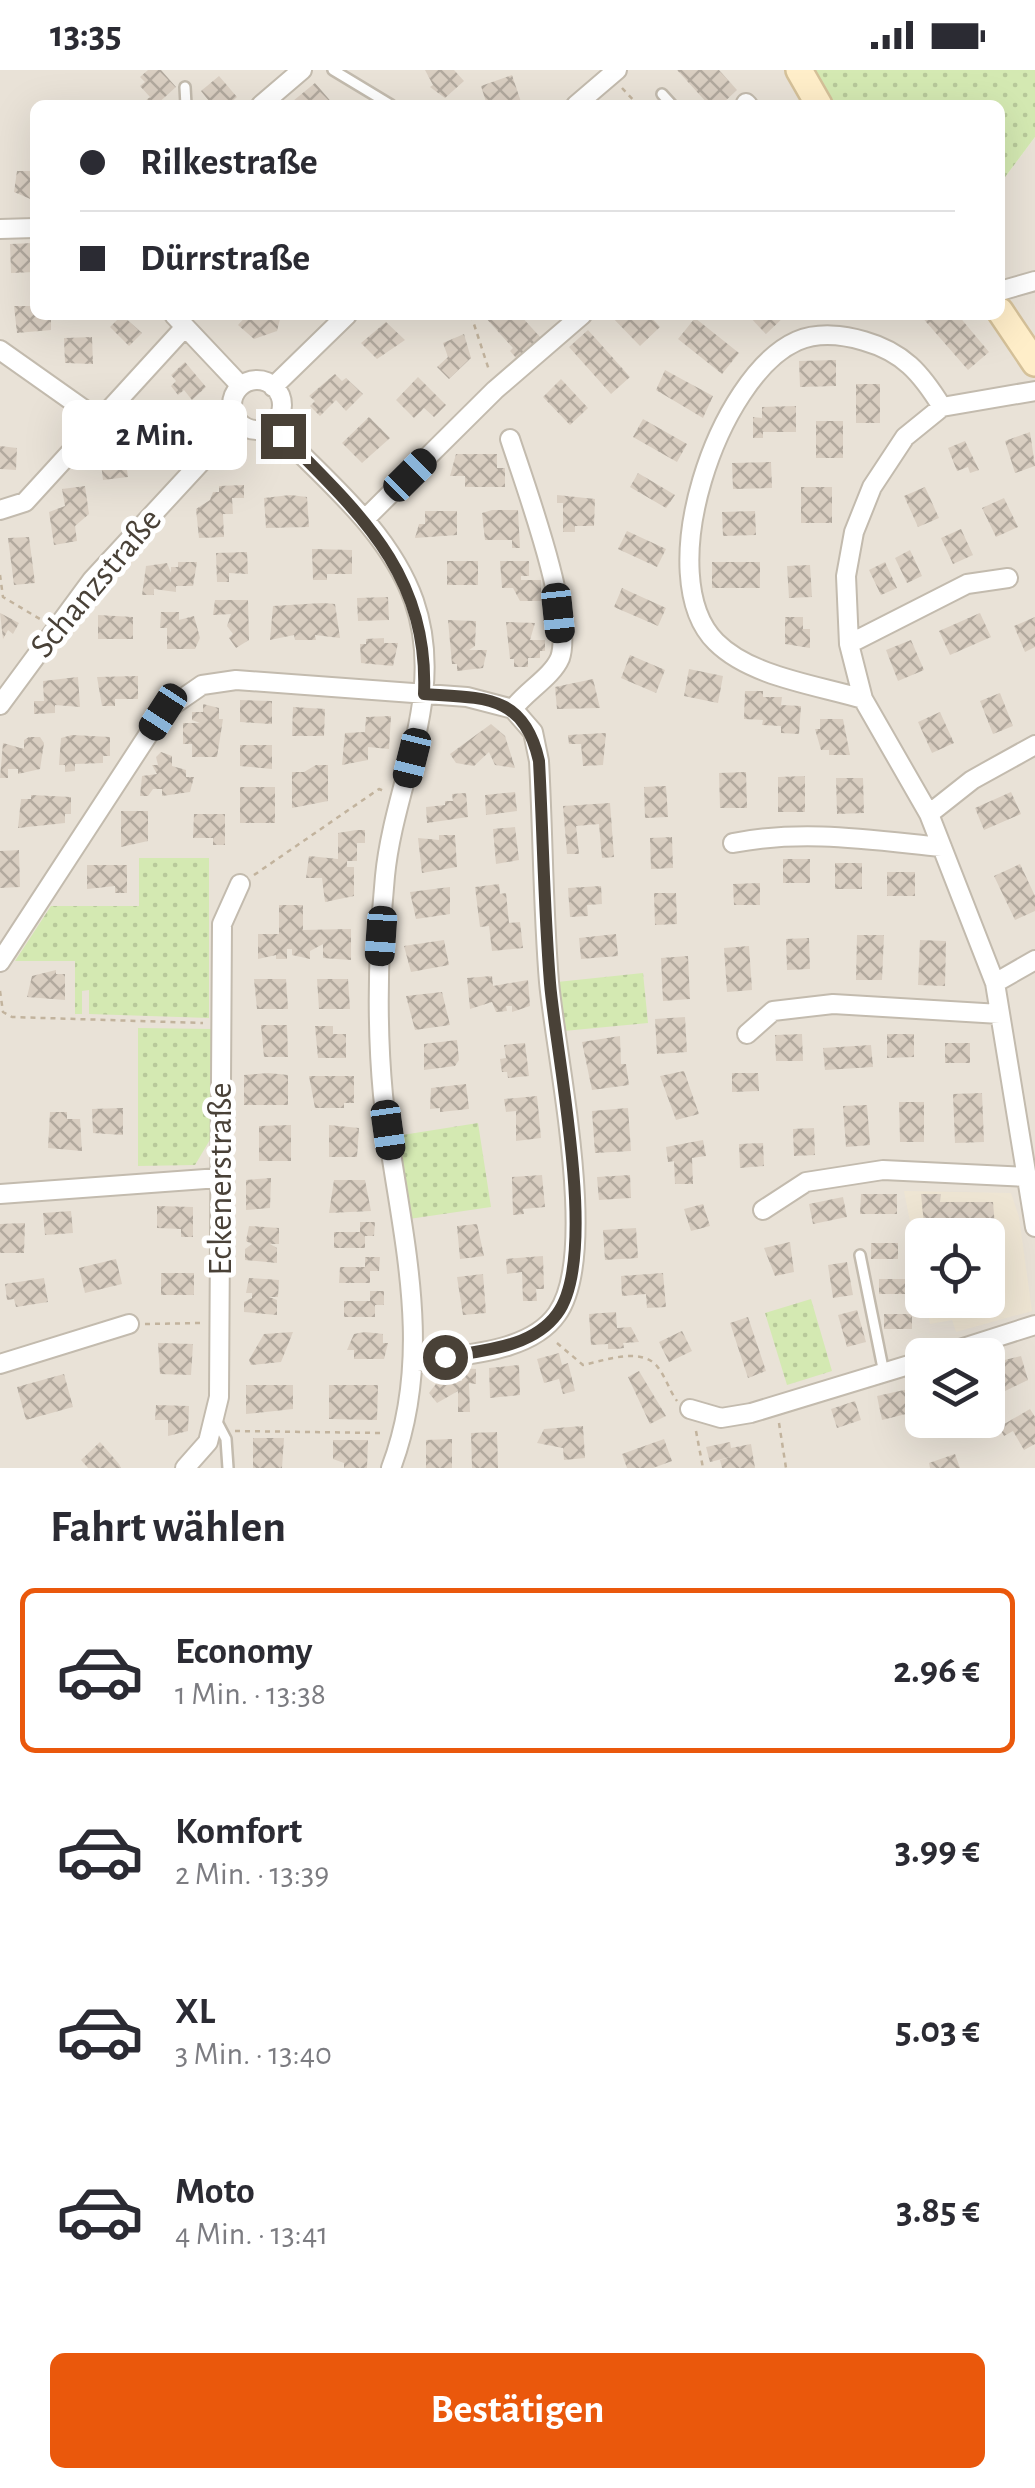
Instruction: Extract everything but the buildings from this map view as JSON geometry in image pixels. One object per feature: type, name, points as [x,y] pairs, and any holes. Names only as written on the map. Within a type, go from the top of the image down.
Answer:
[{"type":"street","points":[[267,100],[302,70]]},
{"type":"street","points":[[799,70],[816,100]]},
{"type":"street","points":[[582,100],[614,73]]},
{"type":"street","points":[[0,229],[30,228]]},
{"type":"street","points":[[1005,290],[1035,281]]},
{"type":"street","points":[[1005,319],[1035,364]]},
{"type":"street","points":[[273,386],[342,320]]},
{"type":"street","points":[[364,520],[495,390],[576,320]]},
{"type":"street","points":[[0,510],[25,502],[99,420],[179,321],[241,386]]},
{"type":"street","points":[[864,698],[753,666],[713,640],[694,609],[688,578],[690,533],[702,481],[750,382],[798,341],[842,334],[890,349],[921,373],[942,407]]},
{"type":"street","points":[[0,350],[99,420]]},
{"type":"street","points":[[257,381],[273,386],[282,401],[272,425],[249,429],[238,422],[232,404],[241,386],[257,381]]},
{"type":"street","points":[[1035,391],[942,407],[904,437],[872,487],[854,532],[846,576],[849,644],[864,698],[929,814],[994,983],[1035,1228]]},
{"type":"street","name":"Schanzstraße","points":[[0,705],[54,628],[134,532],[238,422]]},
{"type":"street","points":[[272,425],[364,520],[414,601],[424,657],[424,694],[386,869],[376,1007],[384,1096],[413,1300],[416,1362],[404,1433],[391,1468]]},
{"type":"street","points":[[510,439],[553,574],[562,652],[556,665],[513,710]]},
{"type":"street","points":[[849,644],[967,584],[1008,578]]},
{"type":"street","points":[[0,962],[163,712],[202,684],[236,680],[424,694],[490,700],[513,710],[532,732],[539,761],[550,982],[574,1198],[573,1276],[558,1312],[544,1328],[503,1347],[416,1362]]},
{"type":"street","points":[[929,814],[972,780],[1035,745]]},
{"type":"street","points":[[734,843],[776,834],[942,848]]},
{"type":"street","name":"Eckenerstraße","points":[[186,1468],[220,1425],[222,924],[240,884]]},
{"type":"street","points":[[994,983],[1035,960]]},
{"type":"street","points":[[747,1034],[773,1011],[833,1004],[1000,1014]]},
{"type":"street","points":[[763,1210],[806,1182],[883,1170],[1027,1177]]},
{"type":"street","points":[[0,1194],[218,1178]]},
{"type":"street","points":[[0,1364],[129,1324]]},
{"type":"street","points":[[996,1338],[1035,1326]]},
{"type":"street","points":[[690,1409],[721,1418],[776,1406],[905,1366]]},
{"type":"lane","points":[[333,70],[384,100]]},
{"type":"lane","points":[[186,87],[186,100]]},
{"type":"lane","points":[[662,94],[667,100]]},
{"type":"lane","points":[[860,1255],[884,1373]]},
{"type":"lane","points":[[220,1425],[228,1468]]},
{"type":"path","points":[[614,73],[634,100]]},
{"type":"path","points":[[474,320],[495,390]]},
{"type":"path","points":[[0,575],[3,597],[54,628]]},
{"type":"path","points":[[240,884],[379,789],[403,795]]},
{"type":"path","points":[[0,991],[2,1012],[12,1017],[220,1023]]},
{"type":"path","points":[[129,1324],[220,1323]]},
{"type":"path","points":[[544,1328],[583,1365],[635,1356],[656,1365],[674,1399],[690,1409],[703,1468]]},
{"type":"path","points":[[776,1406],[786,1468]]},
{"type":"path","points":[[220,1425],[404,1433]]},
{"type":"shaded area","points":[[0,70],[799,70],[816,100],[30,100],[30,320],[1005,320],[1005,177],[1035,137],[1035,1468],[0,1468]]},
{"type":"shaded area","points":[[904,1191],[1011,1193],[1019,1217],[1032,1311],[956,1332],[952,1320],[930,1324],[929,1318],[1005,1318],[1005,1218],[909,1218]]},
{"type":"green space","points":[[799,70],[1035,70],[1035,137],[1005,177],[1005,100],[816,100]]},
{"type":"green space","points":[[139,858],[209,858],[209,1018],[89,1014],[89,990],[82,991],[82,1014],[75,1014],[75,961],[15,961],[51,906],[139,906]]},
{"type":"green space","points":[[643,973],[648,1023],[564,1031],[557,982]]},
{"type":"green space","points":[[138,1028],[213,1029],[214,1133],[195,1165],[138,1166]]},
{"type":"green space","points":[[478,1123],[491,1207],[409,1219],[396,1136]]},
{"type":"green space","points":[[811,1299],[832,1371],[787,1385],[765,1313]]},
{"type":"route","points":[[283,436],[364,520],[404,580],[420,628],[424,694],[490,700],[513,710],[532,732],[539,761],[550,982],[574,1198],[573,1276],[558,1312],[544,1328],[503,1347],[445,1357]]}]
